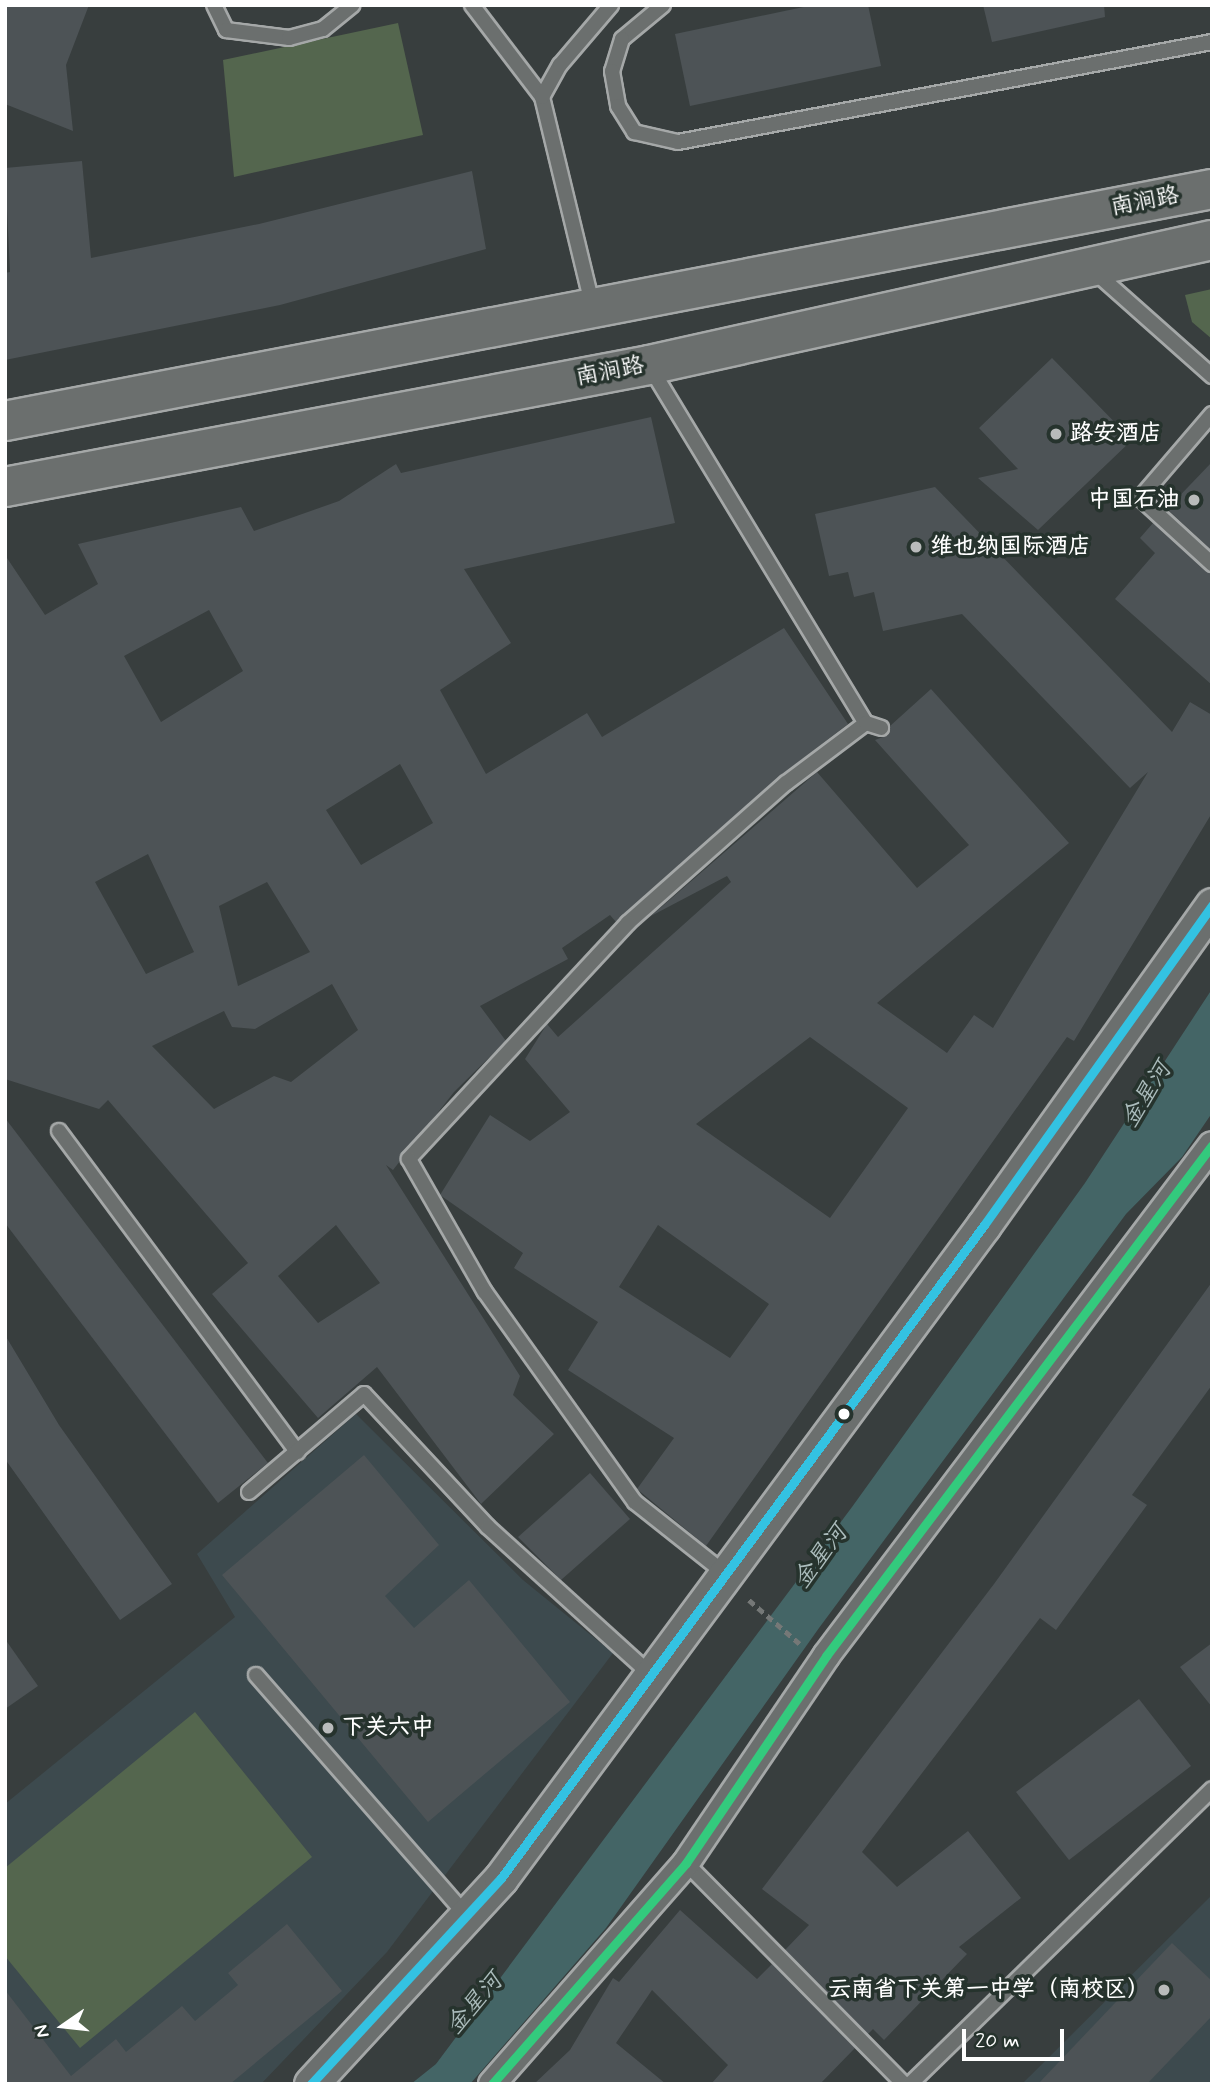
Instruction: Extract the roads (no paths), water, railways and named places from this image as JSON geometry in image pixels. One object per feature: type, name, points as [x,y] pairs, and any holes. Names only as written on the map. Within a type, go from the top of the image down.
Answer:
[{"type":"highway","name":"南涧路","points":[[5,421],[1212,189]]},
{"type":"highway","name":"南涧路","points":[[5,487],[649,365],[1212,240]]},
{"type":"street","points":[[311,2084],[467,1916],[652,1675],[1212,905]]},
{"type":"street","points":[[492,2084],[686,1863],[826,1656],[1212,1145]]},
{"type":"lane","points":[[214,5],[226,30],[289,38],[323,29],[353,5]]},
{"type":"lane","points":[[472,5],[542,97],[593,309]]},
{"type":"lane","points":[[542,97],[560,65],[611,5]]},
{"type":"lane","points":[[663,5],[622,38],[612,71],[618,106],[634,132],[678,142],[1212,42]]},
{"type":"lane","points":[[1088,266],[1212,376]]},
{"type":"lane","points":[[649,365],[866,723],[881,728]]},
{"type":"lane","points":[[1212,414],[1140,498],[1212,564]]},
{"type":"lane","points":[[726,1574],[635,1502],[485,1292],[409,1159],[628,923],[786,783],[866,723]]},
{"type":"lane","points":[[60,1131],[297,1452]]},
{"type":"lane","points":[[249,1492],[364,1394],[488,1527],[652,1675]]},
{"type":"lane","points":[[256,1675],[467,1916]]},
{"type":"lane","points":[[910,2084],[1212,1789]]},
{"type":"lane","points":[[686,1863],[904,2084]]},
{"type":"water","name":"金星河","points":[[1212,989],[1212,1113],[1182,1157],[1126,1214],[819,1628],[606,1928],[470,2084],[411,2084],[436,2064],[852,1507],[1085,1183]]},
{"type":"place","name":"路安酒店","points":[[1056,434]]},
{"type":"place","name":"中国石油","points":[[1194,500]]},
{"type":"place","name":"维也纳国际酒店","points":[[916,547]]},
{"type":"place","name":"下关六中","points":[[328,1728]]},
{"type":"place","name":"云南省下关第一中学（南校区）","points":[[1164,1990]]}]
